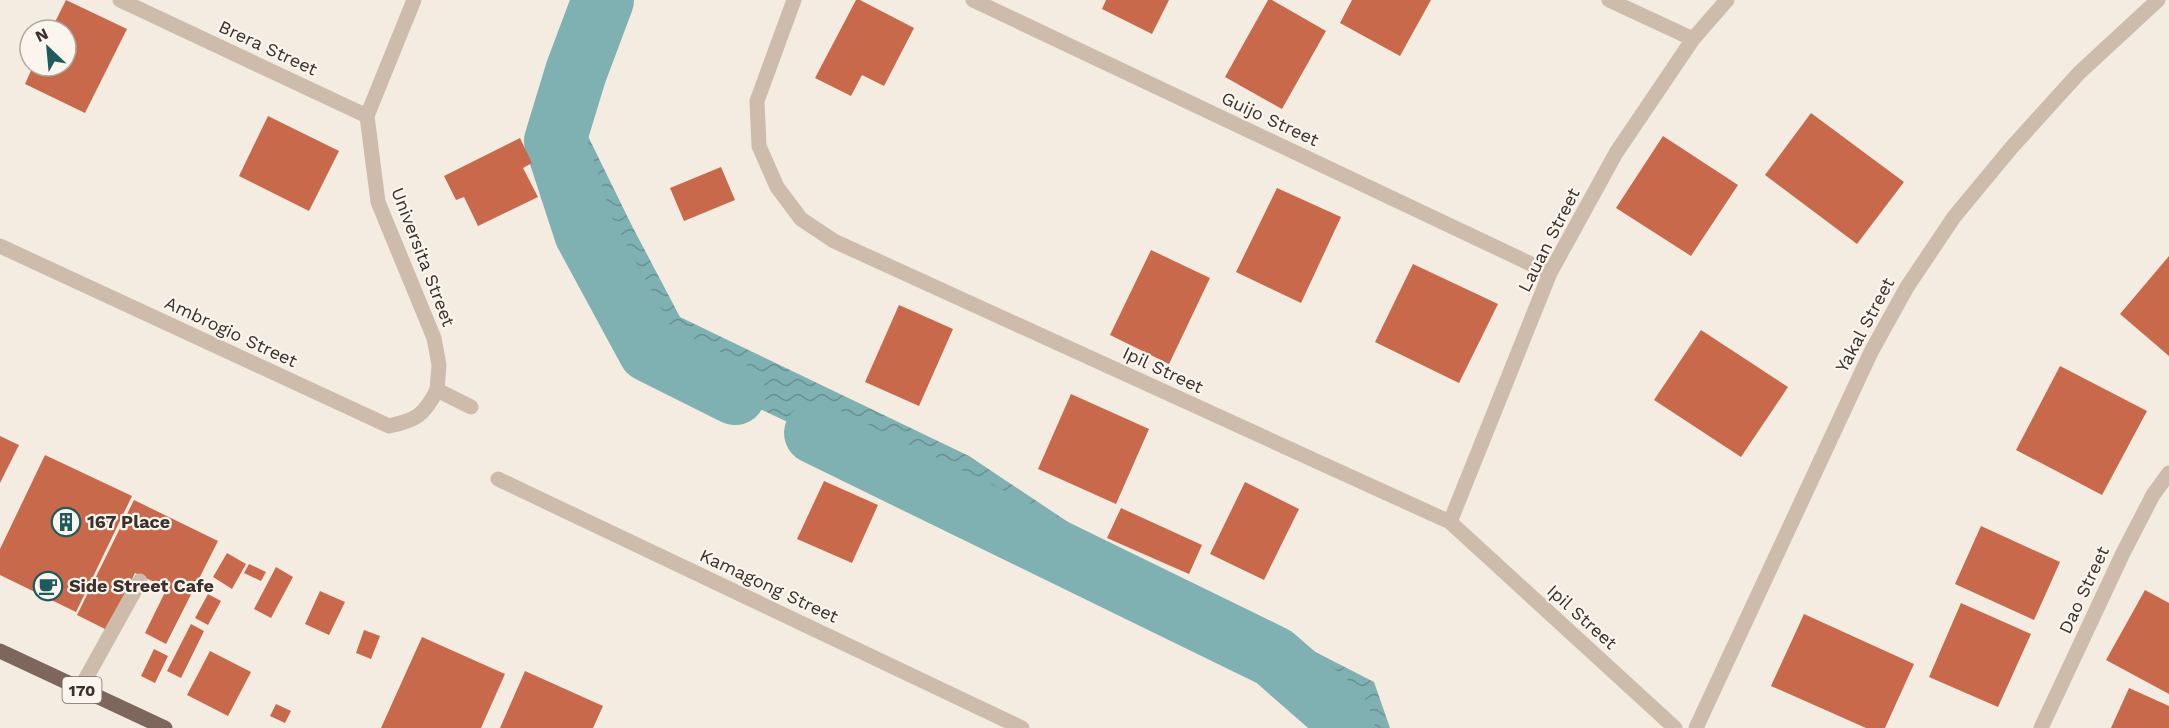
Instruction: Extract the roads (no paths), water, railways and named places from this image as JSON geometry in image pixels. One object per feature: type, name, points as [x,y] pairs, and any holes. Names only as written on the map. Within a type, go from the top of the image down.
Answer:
[{"type":"main road","name":"170","points":[[0,651],[165,728]]},
{"type":"street","name":"Brera Street","points":[[120,0],[367,116]]},
{"type":"street","name":"Universita Street","points":[[414,0],[367,116],[378,202],[434,338],[439,365],[437,390]]},
{"type":"street","name":"Ipil Street","points":[[794,0],[757,101],[759,146],[777,187],[801,219],[834,241],[1450,522],[1675,728]]},
{"type":"street","name":"Guijo Street","points":[[973,0],[1550,273]]},
{"type":"street","points":[[1609,0],[1693,39]]},
{"type":"street","name":"Lauan Street","points":[[1450,522],[1550,273],[1616,153],[1693,39],[1727,0]]},
{"type":"street","name":"Yakal Street","points":[[1696,728],[1871,352],[1907,287],[1954,217],[2012,147],[2079,73],[2158,0]]},
{"type":"street","name":"Ambrogio Street","points":[[0,246],[389,426],[411,421],[426,410],[437,390]]},
{"type":"street","points":[[437,390],[471,407]]},
{"type":"street","name":"Dao Street","points":[[2041,728],[2123,553],[2153,495],[2169,473]]},
{"type":"street","name":"Kamagong Street","points":[[498,479],[1022,728]]},
{"type":"street","points":[[80,689],[140,581]]},
{"type":"water","points":[[575,0],[627,0],[582,124],[680,317],[969,456],[1089,536],[1374,682],[1390,728],[1330,728],[1314,693],[1263,644],[668,366],[609,304],[553,127],[561,32]]},
{"type":"waterway","points":[[603,0],[576,72],[555,141],[585,233],[649,351],[735,394]]},
{"type":"waterway","points":[[815,433],[1274,657],[1337,712],[1344,728]]},
{"type":"place","name":"167 Place","points":[[66,522]]},
{"type":"place","name":"Side Street Cafe","points":[[48,586]]}]
